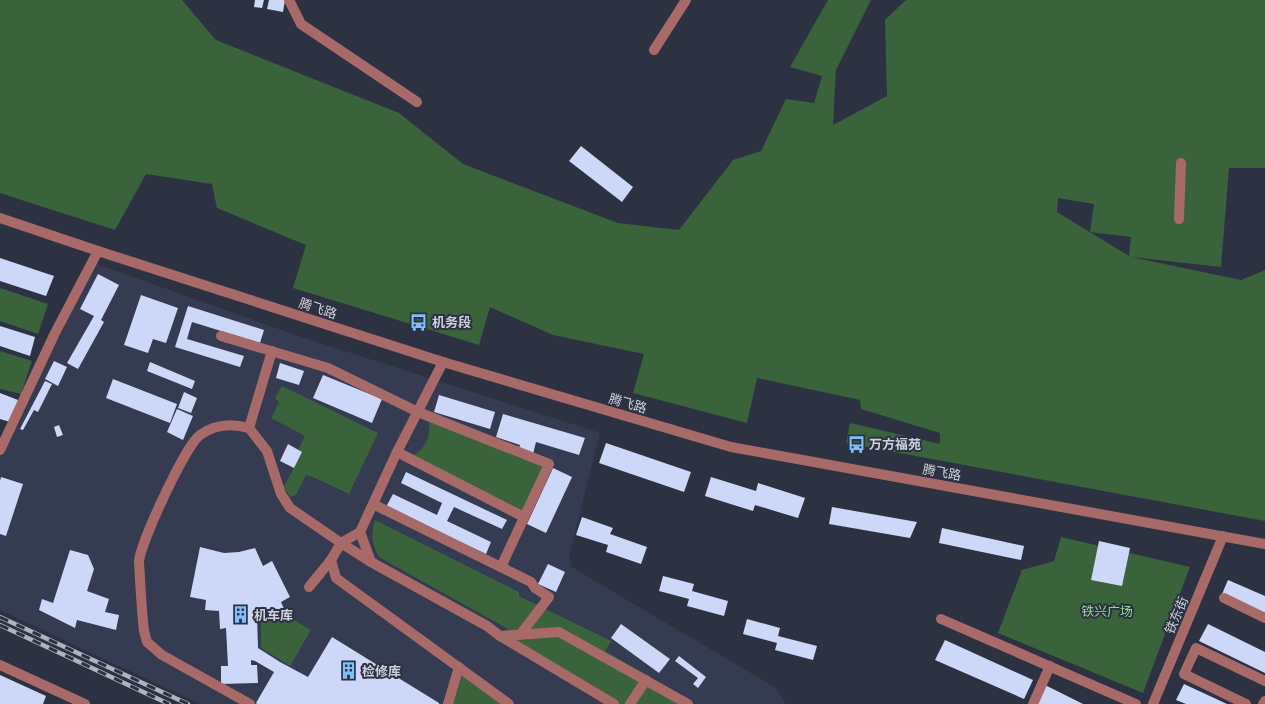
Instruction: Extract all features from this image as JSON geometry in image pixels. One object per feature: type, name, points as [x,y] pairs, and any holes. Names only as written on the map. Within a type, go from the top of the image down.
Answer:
[{"type":"street","points":[[289,0],[301,24],[417,102]]},
{"type":"street","points":[[654,50],[686,0]]},
{"type":"street","points":[[1179,219],[1181,163]]},
{"type":"street","name":"腾飞路","points":[[0,218],[443,362],[731,447],[1265,544]]},
{"type":"street","points":[[0,450],[55,333],[98,251]]},
{"type":"street","points":[[221,336],[328,368],[418,412],[549,464],[501,567]]},
{"type":"street","points":[[249,428],[272,351]]},
{"type":"street","points":[[309,587],[331,560],[341,543],[360,532],[397,452],[443,362]]},
{"type":"street","points":[[250,704],[162,655],[147,642],[144,631],[139,561],[145,540],[183,458],[192,444],[198,436],[209,429],[222,425],[236,424],[249,428],[267,451],[281,494],[290,508],[371,562],[487,626],[500,636],[614,704]]},
{"type":"street","points":[[397,452],[524,517]]},
{"type":"street","points":[[373,504],[531,582],[535,588],[550,597],[520,635]]},
{"type":"street","points":[[360,532],[371,562]]},
{"type":"street","name":"铁东街","points":[[1153,704],[1223,536]]},
{"type":"street","points":[[331,560],[336,578],[509,704]]},
{"type":"street","points":[[1224,598],[1265,618]]},
{"type":"street","points":[[941,619],[1136,704]]},
{"type":"street","points":[[500,636],[559,632],[688,704]]},
{"type":"street","points":[[1246,704],[1184,674],[1196,648],[1265,681]]},
{"type":"street","points":[[0,665],[85,704]]},
{"type":"street","points":[[1033,704],[1050,666]]},
{"type":"street","points":[[448,704],[459,667]]},
{"type":"street","points":[[630,704],[646,680]]},
{"type":"shaded area","points":[[97,264],[301,337],[600,433],[569,556],[571,562],[570,566],[776,688],[786,704],[200,704],[0,610],[0,449],[5,451],[68,318]]},
{"type":"green space","points":[[0,0],[182,0],[216,40],[399,113],[463,164],[618,223],[679,230],[733,160],[761,151],[786,99],[814,103],[822,76],[790,67],[828,0],[871,0],[836,70],[833,125],[887,96],[885,20],[906,0],[1265,0],[1265,168],[1229,168],[1221,267],[1131,257],[1241,280],[1265,270],[1265,521],[846,443],[850,423],[940,444],[940,433],[861,409],[860,400],[757,378],[747,423],[633,393],[644,354],[553,335],[490,307],[479,345],[293,288],[306,245],[217,208],[212,184],[146,174],[115,230],[0,193]],"holes":[[[1058,198],[1094,204],[1090,232],[1131,237],[1129,256],[1057,212]]]},
{"type":"green space","points":[[0,288],[48,304],[38,334],[0,321]]},
{"type":"green space","points":[[0,351],[32,361],[21,394],[0,389]]},
{"type":"green space","points":[[282,386],[378,433],[349,494],[306,475],[296,495],[290,497],[284,487],[302,452],[298,450],[305,436],[271,418],[279,402],[275,398]]},
{"type":"green space","points":[[429,420],[543,467],[522,513],[413,456],[422,449],[427,441],[429,436]]},
{"type":"green space","points":[[375,520],[519,592],[519,596],[611,641],[605,651],[687,698],[683,704],[619,704],[511,640],[508,629],[379,557],[372,539]]},
{"type":"green space","name":"铁兴广场","points":[[1061,537],[1190,567],[1143,693],[998,633],[1022,570],[1054,561]]},
{"type":"green space","points":[[291,618],[311,630],[290,666],[261,648],[261,620]]},
{"type":"green space","points":[[463,674],[503,704],[453,704]]},
{"type":"building","points":[[255,0],[264,0],[262,8],[254,7]]},
{"type":"building","points":[[269,0],[285,0],[283,12],[267,9]]},
{"type":"building","points":[[581,146],[633,187],[622,202],[569,161]]},
{"type":"building","points":[[0,258],[54,276],[46,296],[0,281]]},
{"type":"building","points":[[98,274],[119,285],[101,320],[104,322],[78,369],[67,363],[94,316],[80,309]]},
{"type":"building","points":[[141,295],[178,308],[166,343],[153,339],[148,353],[124,345]]},
{"type":"building","points":[[188,306],[264,330],[260,343],[192,322],[187,339],[244,356],[240,367],[175,347]]},
{"type":"building","points":[[0,326],[35,337],[30,356],[0,346]]},
{"type":"building","points":[[54,361],[67,367],[58,386],[45,379]]},
{"type":"building","points":[[150,362],[195,381],[192,389],[147,371]]},
{"type":"building","points":[[280,363],[304,371],[299,385],[276,378]]},
{"type":"building","points":[[323,375],[382,399],[372,423],[313,398]]},
{"type":"building","points":[[113,379],[177,404],[170,423],[106,398]]},
{"type":"building","points":[[45,381],[52,384],[38,412],[34,410],[23,430],[20,429]]},
{"type":"building","points":[[184,392],[197,398],[191,413],[178,408]]},
{"type":"building","points":[[0,393],[18,400],[10,422],[0,419]]},
{"type":"building","points":[[439,395],[495,412],[490,429],[434,412]]},
{"type":"building","points":[[177,409],[193,416],[183,440],[167,432]]},
{"type":"building","points":[[503,414],[585,438],[579,455],[536,442],[533,454],[519,449],[520,445],[496,437]]},
{"type":"building","points":[[59,425],[63,435],[57,437],[54,427]]},
{"type":"building","points":[[606,443],[691,472],[684,492],[599,463]]},
{"type":"building","points":[[288,444],[302,452],[294,468],[280,461]]},
{"type":"building","points":[[553,468],[572,477],[546,533],[527,524]]},
{"type":"building","points":[[406,472],[507,520],[502,529],[454,507],[447,521],[491,542],[486,554],[386,507],[393,494],[437,515],[442,503],[401,483]]},
{"type":"building","points":[[1,477],[23,484],[6,536],[0,534]]},
{"type":"building","points":[[711,477],[756,491],[758,483],[805,498],[798,518],[755,505],[753,511],[705,496]]},
{"type":"building","points":[[832,507],[917,522],[910,538],[829,524]]},
{"type":"building","points":[[582,517],[613,528],[610,534],[647,547],[641,564],[606,552],[608,545],[576,535]]},
{"type":"building","points":[[942,528],[1024,546],[1021,560],[939,543]]},
{"type":"building","points":[[1099,541],[1130,548],[1122,586],[1091,580]]},
{"type":"building","points":[[200,547],[224,553],[239,552],[255,548],[263,566],[272,561],[290,597],[281,602],[284,609],[257,616],[258,648],[308,677],[332,637],[439,704],[257,704],[256,703],[274,672],[251,660],[251,665],[257,665],[258,683],[221,684],[221,666],[228,666],[226,628],[220,629],[219,611],[205,610],[206,600],[190,597]]},
{"type":"building","points":[[70,550],[88,555],[94,569],[87,591],[109,599],[105,612],[119,615],[116,630],[77,620],[75,628],[39,610],[42,599],[53,603]]},
{"type":"building","points":[[548,564],[565,572],[556,592],[538,584]]},
{"type":"building","points":[[663,576],[694,584],[692,591],[728,601],[724,616],[687,606],[689,599],[659,591]]},
{"type":"building","points":[[1228,580],[1265,596],[1265,613],[1222,594]]},
{"type":"building","points":[[747,619],[780,628],[778,636],[817,646],[813,660],[775,650],[777,643],[743,634]]},
{"type":"building","points":[[621,624],[670,659],[659,673],[611,638]]},
{"type":"building","points":[[1208,624],[1265,652],[1265,673],[1199,641]]},
{"type":"building","points":[[945,640],[1033,680],[1024,699],[935,660]]},
{"type":"building","points":[[679,656],[706,677],[698,688],[693,684],[698,678],[675,661]]},
{"type":"building","points":[[0,675],[46,696],[43,704],[0,704]]},
{"type":"building","points":[[1184,684],[1227,704],[1186,704],[1176,700]]},
{"type":"building","points":[[1045,685],[1083,704],[1037,704]]},
{"type":"railway","points":[[0,617],[188,704]]},
{"type":"railway","points":[[0,625],[169,704]]},
{"type":"place","name":"机务段","points":[[419,322]]},
{"type":"place","name":"万方福苑","points":[[856,444]]},
{"type":"place","name":"机车库","points":[[241,615]]},
{"type":"place","name":"检修库","points":[[349,671]]}]
